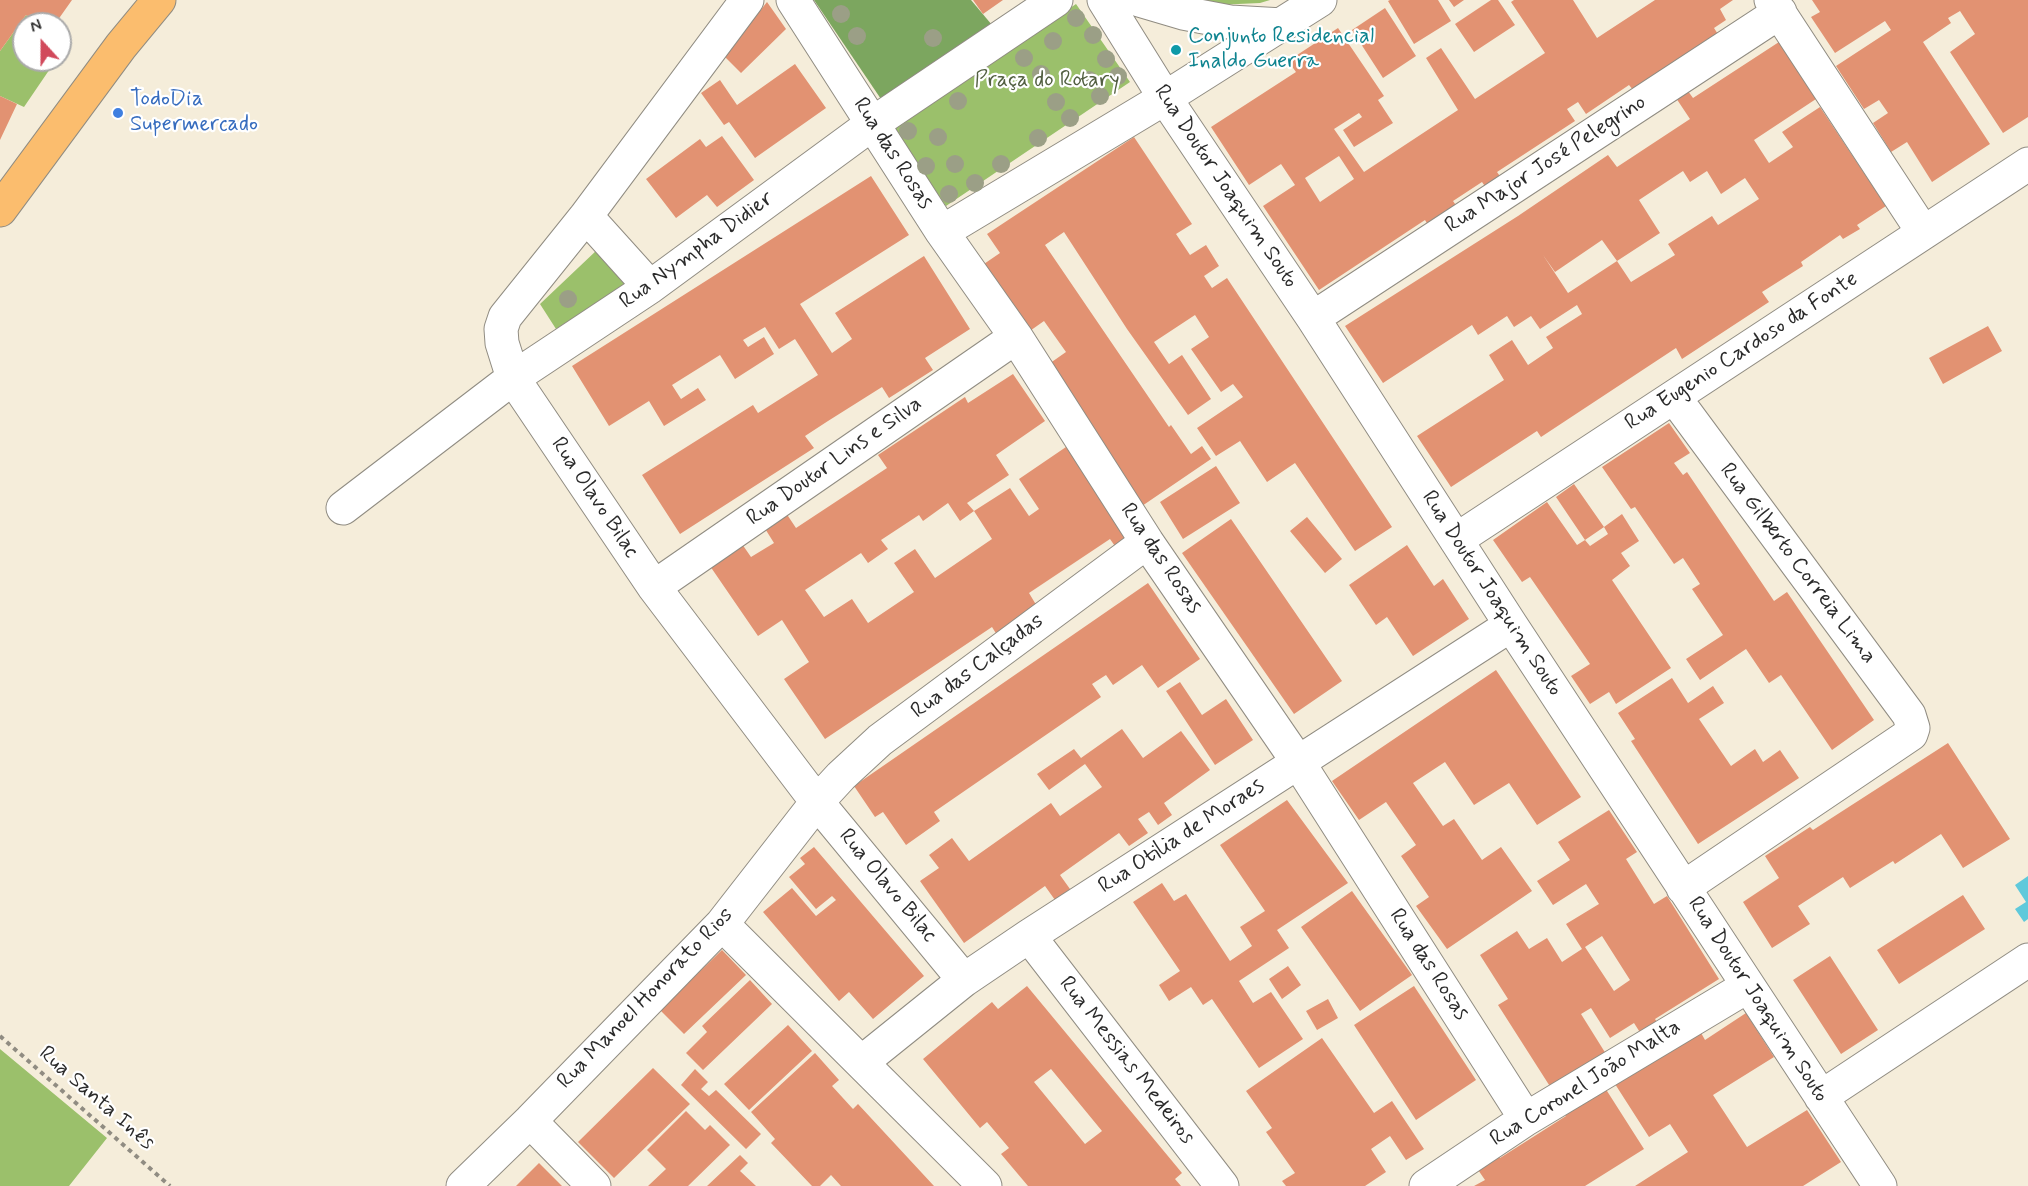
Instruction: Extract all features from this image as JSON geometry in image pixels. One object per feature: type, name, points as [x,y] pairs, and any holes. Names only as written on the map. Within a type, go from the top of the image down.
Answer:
[{"type":"main road","points":[[121,46],[126,0]]},
{"type":"main road","points":[[1,207],[121,46],[159,0]]},
{"type":"street","name":"Rua Olavo Bilac","points":[[747,0],[586,216],[505,317],[501,328],[502,342],[513,378],[654,587],[817,802],[964,980]]},
{"type":"street","name":"Rua das Rosas","points":[[793,0],[942,231],[1016,337],[1147,542],[1299,762],[1526,1119]]},
{"type":"street","name":"Rua Nympha Didier","points":[[343,508],[513,378],[650,287],[872,123],[1056,0]]},
{"type":"street","name":"Rua Doutor Joaquim Souto","points":[[1104,0],[1165,99],[1313,318],[1511,625],[1821,1097],[1871,1183]]},
{"type":"street","points":[[1139,0],[1184,13],[1230,21],[1283,25]]},
{"type":"street","points":[[942,231],[1165,99],[1320,0]]},
{"type":"street","points":[[1775,6],[1923,232]]},
{"type":"street","name":"Rua Major José Pelegrino","points":[[1313,318],[1775,6]]},
{"type":"street","name":"Rua Eugenio Cardoso da Fonte","points":[[1456,540],[2028,164]]},
{"type":"street","points":[[586,216],[650,287]]},
{"type":"street","name":"Rua Doutor Lins e Silva","points":[[654,587],[1016,337]]},
{"type":"street","name":"Rua Gilberto Correia Lima","points":[[1674,397],[1909,715],[1914,728],[1911,734],[1683,888]]},
{"type":"street","name":"Rua das Calçadas","points":[[817,802],[880,740],[1147,542]]},
{"type":"street","name":"Rua Otilia de Moraes","points":[[862,1062],[964,980],[1029,936],[1511,625]]},
{"type":"street","name":"Rua Manoel Honorato Rios","points":[[464,1186],[722,924],[817,802]]},
{"type":"street","points":[[722,924],[985,1186]]},
{"type":"street","name":"Rua Messias Medeiros","points":[[1029,936],[1222,1186]]},
{"type":"street","points":[[1821,1097],[2028,960]]},
{"type":"street","name":"Rua Coronel João Malta","points":[[1426,1186],[1526,1119],[1748,986]]},
{"type":"street","points":[[530,1121],[594,1186]]},
{"type":"path","name":"Rua Santa Inês","points":[[0,1036],[170,1186]]},
{"type":"green space","points":[[814,0],[971,0],[992,25],[885,105]]},
{"type":"green space","points":[[1167,0],[1270,0],[1260,3],[1216,5]]},
{"type":"green space","name":"Praça do Rotary","points":[[1076,4],[1130,82],[946,206],[893,129]]},
{"type":"green space","points":[[12,34],[12,72],[48,72],[24,107],[0,96],[0,51]]},
{"type":"green space","points":[[598,249],[627,284],[556,329],[540,304]]},
{"type":"green space","points":[[0,1049],[107,1138],[69,1186],[0,1186]]},
{"type":"water","points":[[2028,876],[2028,919],[2024,922],[2015,909],[2026,902],[2015,885]]},
{"type":"building","points":[[0,0],[72,0],[64,12],[12,12],[12,34],[0,51]]},
{"type":"building","points":[[973,0],[1003,0],[983,14]]},
{"type":"building","points":[[1438,0],[1451,21],[1414,44],[1388,1]]},
{"type":"building","points":[[1449,0],[1464,0],[1454,7]]},
{"type":"building","points":[[1491,0],[1498,0],[1515,25],[1474,52],[1455,24]]},
{"type":"building","points":[[1514,0],[1573,0],[1597,38],[1655,0],[1733,0],[1720,9],[1726,20],[1714,28],[1721,39],[1638,96],[1629,85],[1586,114],[1578,102],[1567,109],[1575,121],[1497,172],[1504,182],[1489,192],[1482,182],[1453,201],[1460,211],[1431,230],[1425,220],[1319,290],[1263,206],[1295,185],[1281,164],[1249,185],[1211,127],[1296,72],[1288,61],[1338,28],[1384,96],[1378,100],[1393,123],[1354,147],[1343,130],[1362,117],[1359,113],[1334,129],[1364,172],[1458,110],[1426,58],[1441,48],[1475,99],[1545,53],[1511,2]],"holes":[[[1339,156],[1354,179],[1320,202],[1305,178]]]},
{"type":"building","points":[[1812,0],[2028,0],[2028,117],[2003,133],[1950,52],[1975,34],[1960,11],[1948,18],[1951,23],[1923,42],[1990,144],[1932,182],[1907,142],[1891,152],[1873,123],[1888,113],[1879,100],[1864,109],[1836,66],[1891,30],[1885,21],[1835,53],[1811,17],[1820,12]]},
{"type":"building","points":[[767,2],[786,29],[741,73],[724,56]]},
{"type":"building","points":[[1385,8],[1416,56],[1383,78],[1352,30]]},
{"type":"building","points":[[1779,42],[1816,99],[1754,140],[1769,163],[1793,147],[1782,132],[1820,107],[1886,206],[1857,225],[1860,229],[1843,239],[1840,235],[1801,262],[1803,266],[1762,292],[1769,302],[1682,359],[1676,348],[1541,437],[1537,431],[1451,487],[1417,436],[1504,380],[1489,355],[1512,340],[1528,365],[1553,348],[1546,337],[1582,314],[1577,305],[1540,329],[1531,316],[1514,327],[1507,316],[1478,335],[1472,325],[1383,383],[1345,326],[1518,216],[1608,155],[1617,167],[1690,119],[1674,95],[1685,87],[1693,98]],"holes":[[[1683,171],[1690,182],[1707,171],[1721,194],[1745,178],[1759,199],[1718,225],[1712,216],[1668,244],[1675,255],[1631,282],[1617,261],[1660,233],[1639,200]],[[1602,240],[1617,261],[1568,293],[1543,255],[1555,272]]]},
{"type":"building","points":[[795,64],[826,108],[755,158],[729,122],[724,125],[701,93],[720,80],[737,105]]},
{"type":"building","points":[[0,96],[17,104],[0,140]]},
{"type":"building","points":[[722,136],[754,180],[717,207],[707,195],[676,218],[646,179],[700,139],[706,147]]},
{"type":"building","points":[[1134,137],[1192,224],[1176,234],[1190,255],[1206,245],[1219,266],[1204,276],[1212,288],[1227,278],[1392,527],[1355,551],[1295,463],[1267,482],[1240,441],[1216,456],[1197,428],[1243,397],[1233,384],[1221,392],[1191,349],[1209,337],[1195,315],[1154,342],[1169,364],[1182,355],[1211,399],[1188,415],[1127,329],[1064,232],[1045,245],[1169,427],[1171,425],[1191,454],[1202,446],[1211,459],[1142,506],[1046,366],[1066,352],[1044,321],[1027,333],[981,266],[1000,253],[987,234]]},
{"type":"building","points":[[871,176],[909,235],[800,304],[832,353],[852,339],[835,313],[924,256],[970,329],[925,358],[933,370],[889,398],[882,387],[828,421],[805,436],[814,448],[680,534],[642,475],[753,405],[758,413],[818,375],[795,339],[779,349],[765,327],[743,340],[748,347],[764,337],[774,354],[735,379],[720,355],[672,385],[681,399],[698,388],[706,400],[664,426],[649,401],[609,426],[572,366]]},
{"type":"building","points":[[1988,326],[2002,351],[1943,384],[1929,358]]},
{"type":"building","points":[[1013,374],[1045,421],[996,455],[1009,475],[967,503],[974,511],[1010,488],[1029,516],[1039,509],[1019,479],[1066,447],[1129,541],[1117,549],[1110,539],[1029,593],[1038,608],[997,635],[992,627],[825,739],[784,679],[809,662],[782,620],[758,636],[710,566],[742,544],[751,557],[774,543],[764,527],[786,513],[796,528],[887,468],[878,455],[965,397],[968,403]],"holes":[[[948,503],[960,521],[974,511],[992,539],[935,578],[915,549],[894,563],[914,592],[868,623],[852,599],[824,617],[805,590],[861,553],[868,563],[888,549],[881,540],[919,515],[923,521]]]},
{"type":"building","points":[[1669,423],[1690,453],[1674,463],[1683,475],[1687,472],[1774,601],[1787,592],[1874,720],[1832,750],[1781,675],[1769,683],[1746,649],[1700,680],[1686,659],[1723,635],[1692,589],[1700,584],[1683,558],[1674,564],[1635,507],[1631,509],[1602,467]]},
{"type":"building","points":[[1216,466],[1240,503],[1183,539],[1160,502]]},
{"type":"building","points":[[1574,484],[1604,527],[1585,540],[1556,497]]},
{"type":"building","points":[[1547,502],[1577,545],[1585,540],[1590,546],[1608,534],[1604,527],[1622,514],[1639,541],[1621,553],[1630,566],[1612,580],[1671,668],[1616,704],[1609,692],[1590,704],[1571,676],[1590,664],[1530,577],[1522,582],[1493,540]]},
{"type":"building","points":[[1307,517],[1342,559],[1325,573],[1290,531]]},
{"type":"building","points":[[1231,519],[1342,681],[1294,714],[1182,553]]},
{"type":"building","points":[[1407,545],[1434,586],[1443,579],[1469,619],[1413,656],[1387,617],[1376,625],[1349,585]]},
{"type":"building","points":[[1148,583],[1200,659],[1158,688],[1142,665],[1113,685],[1106,675],[1092,684],[1101,697],[934,812],[940,821],[906,845],[883,812],[875,817],[854,786]]},
{"type":"building","points":[[1496,670],[1581,797],[1537,825],[1509,783],[1474,805],[1445,762],[1413,783],[1443,826],[1454,819],[1482,860],[1501,847],[1532,891],[1447,949],[1416,906],[1429,897],[1401,856],[1416,845],[1386,802],[1359,820],[1332,781]]},
{"type":"building","points":[[1672,678],[1688,703],[1713,686],[1724,703],[1699,719],[1731,766],[1755,749],[1763,762],[1780,750],[1799,778],[1698,844],[1631,741],[1635,739],[1618,713]]},
{"type":"building","points":[[1180,682],[1202,715],[1226,699],[1253,740],[1215,765],[1166,691]]},
{"type":"building","points":[[1122,729],[1143,758],[1181,731],[1210,770],[1164,803],[1172,815],[1158,825],[1149,812],[1138,819],[1148,833],[1129,846],[1119,833],[1060,875],[1070,889],[1055,900],[1045,886],[964,943],[920,881],[939,868],[929,855],[952,838],[969,861],[1051,803],[1060,816],[1102,787],[1085,764],[1049,790],[1037,774],[1074,749],[1081,758]]},
{"type":"building","points":[[1948,743],[2010,839],[1963,868],[1941,834],[1895,864],[1893,861],[1850,888],[1843,877],[1798,906],[1810,924],[1772,948],[1743,902],[1779,878],[1765,856],[1810,827],[1813,830]]},
{"type":"building","points":[[1287,800],[1348,883],[1277,930],[1289,948],[1239,981],[1253,1003],[1271,992],[1303,1039],[1259,1068],[1212,999],[1203,1005],[1191,987],[1169,1001],[1159,985],[1180,971],[1133,902],[1162,883],[1174,901],[1186,894],[1230,961],[1252,946],[1240,927],[1265,911],[1220,845]]},
{"type":"building","points":[[1609,810],[1637,852],[1626,859],[1654,904],[1667,896],[1719,979],[1655,1019],[1658,1024],[1641,1034],[1634,1023],[1610,1038],[1591,1008],[1581,1014],[1606,1054],[1551,1088],[1498,1005],[1508,999],[1480,955],[1517,931],[1529,949],[1547,938],[1562,962],[1582,949],[1566,924],[1599,904],[1586,884],[1553,905],[1537,881],[1570,860],[1558,842]],"holes":[[[1602,936],[1630,980],[1614,991],[1585,947]]]},
{"type":"building","points":[[814,847],[924,976],[873,1019],[849,992],[839,1001],[763,912],[792,888],[816,916],[836,900],[832,896],[816,909],[789,877],[805,864],[800,858]]},
{"type":"building","points":[[1352,891],[1412,975],[1360,1011],[1301,927]]},
{"type":"building","points":[[1963,895],[1985,929],[1899,984],[1877,950]]},
{"type":"building","points":[[722,950],[746,975],[684,1034],[660,1010]]},
{"type":"building","points":[[1830,956],[1878,1030],[1841,1054],[1793,980]]},
{"type":"building","points":[[1288,966],[1301,985],[1282,999],[1269,979]]},
{"type":"building","points":[[750,980],[772,1004],[703,1070],[686,1053],[707,1032],[702,1026]]},
{"type":"building","points":[[1027,986],[1182,1173],[1175,1179],[1181,1186],[1028,1186],[1001,1154],[1009,1148],[987,1122],[980,1128],[923,1059],[992,1002],[998,1009]],"holes":[[[1051,1069],[1102,1131],[1085,1144],[1034,1082]]]},
{"type":"building","points":[[1414,986],[1476,1080],[1416,1120],[1354,1025]]},
{"type":"building","points":[[1328,999],[1338,1018],[1317,1030],[1306,1011]]},
{"type":"building","points":[[1746,1013],[1774,1057],[1713,1095],[1747,1147],[1807,1110],[1841,1162],[1803,1186],[1635,1186],[1688,1152],[1670,1124],[1649,1137],[1615,1084],[1700,1031],[1705,1040]]},
{"type":"building","points":[[788,1025],[812,1051],[749,1110],[724,1084]]},
{"type":"building","points":[[1322,1038],[1374,1113],[1392,1101],[1424,1149],[1406,1160],[1390,1136],[1371,1149],[1386,1172],[1365,1186],[1286,1186],[1282,1181],[1295,1173],[1266,1132],[1272,1128],[1246,1091]]},
{"type":"building","points":[[815,1053],[839,1080],[832,1086],[853,1109],[858,1104],[934,1186],[841,1186],[831,1175],[820,1186],[812,1186],[771,1143],[775,1139],[751,1112]]},
{"type":"building","points":[[653,1068],[690,1104],[614,1178],[578,1142]]},
{"type":"building","points":[[695,1069],[708,1082],[701,1089],[709,1096],[716,1090],[761,1134],[746,1149],[681,1085]]},
{"type":"building","points":[[1600,1080],[1644,1149],[1585,1186],[1474,1186],[1485,1180],[1472,1161],[1493,1147],[1500,1158],[1566,1116],[1559,1106]]},
{"type":"building","points":[[686,1111],[705,1130],[710,1125],[730,1145],[688,1186],[648,1186],[666,1169],[647,1150]]},
{"type":"building","points":[[740,1155],[748,1163],[740,1171],[756,1186],[707,1186]]},
{"type":"building","points":[[539,1163],[562,1186],[516,1186]]},
{"type":"place","name":"Conjunto Residencial Inaldo Guerra","points":[[1176,50]]},
{"type":"place","name":"TodoDia Supermercado","points":[[118,113]]}]
